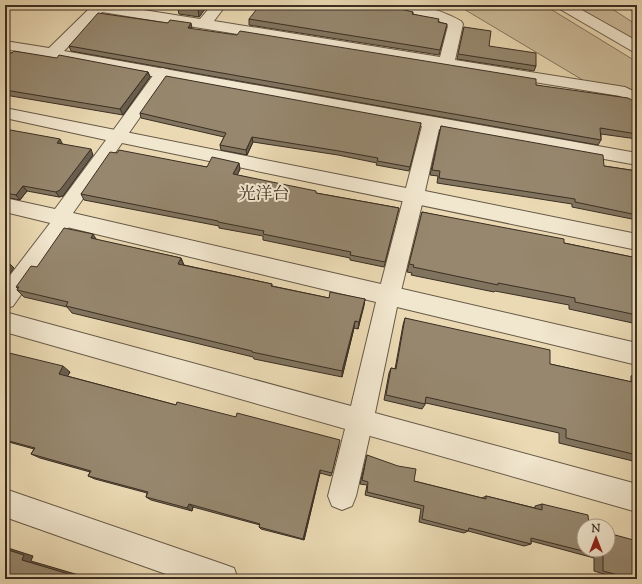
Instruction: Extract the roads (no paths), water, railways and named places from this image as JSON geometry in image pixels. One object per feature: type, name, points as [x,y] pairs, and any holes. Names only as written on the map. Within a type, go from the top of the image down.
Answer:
[{"type":"street","points":[[204,24],[219,5]]},
{"type":"street","points":[[382,5],[421,8],[438,14],[456,24],[446,63]]},
{"type":"street","points":[[564,5],[637,48]]},
{"type":"street","points":[[53,53],[99,7],[625,92],[637,101]]},
{"type":"street","points":[[5,44],[637,159]]},
{"type":"street","points":[[5,299],[163,73]]},
{"type":"street","points":[[5,113],[637,242]]},
{"type":"street","points":[[342,496],[389,295],[432,122]]},
{"type":"street","points":[[5,205],[637,354]]},
{"type":"street","points":[[5,322],[637,498]]},
{"type":"street","points":[[5,503],[223,579]]},
{"type":"waterway","points":[[623,5],[637,13]]},
{"type":"district","name":"光洋台","points":[[264,193]]}]
